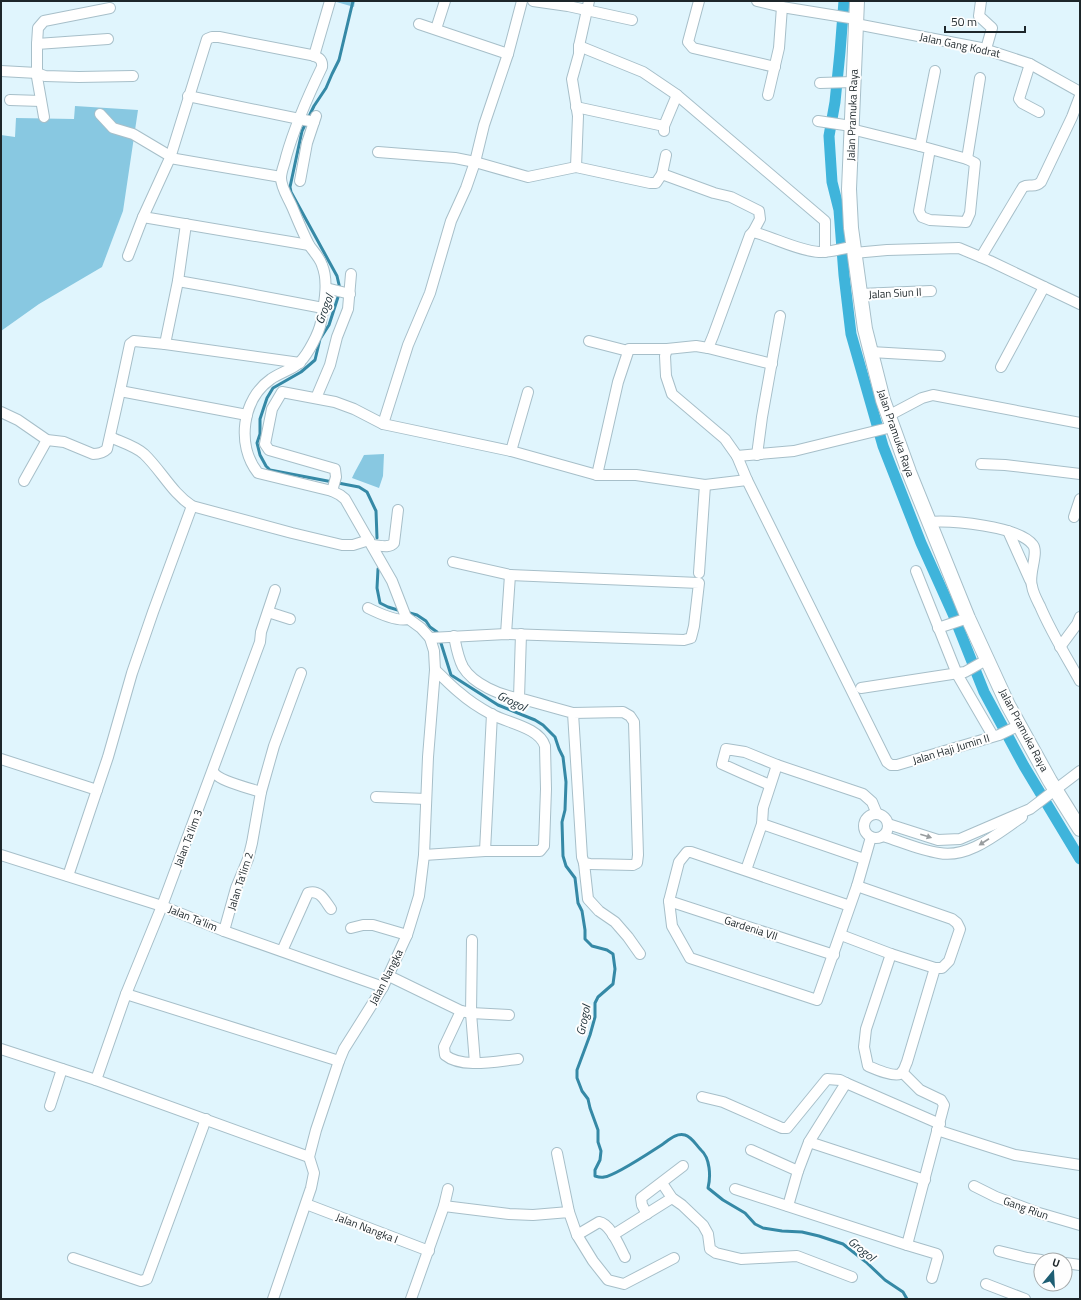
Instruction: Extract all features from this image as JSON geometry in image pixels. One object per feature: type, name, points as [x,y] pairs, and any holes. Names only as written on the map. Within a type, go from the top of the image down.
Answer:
[{"type":"street","points":[[314,56],[330,1]]},
{"type":"street","points":[[436,29],[444,1]]},
{"type":"street","points":[[383,424],[408,346],[430,293],[451,221],[466,188],[475,162],[484,125],[508,54],[522,1]]},
{"type":"street","points":[[534,1],[588,6],[632,20]]},
{"type":"street","points":[[699,1],[688,42],[694,48],[775,67]]},
{"type":"street","name":"Jalan Gang Kodrat","points":[[758,1],[782,7],[836,15],[854,21],[986,49],[1030,64],[1080,92]]},
{"type":"street","name":"Jalan Pramuka Raya","points":[[856,1],[846,127],[852,250],[865,329],[888,424],[941,550],[964,619],[1008,705],[1015,727],[1052,793],[1080,829]]},
{"type":"street","points":[[981,1],[979,16],[992,28],[986,49]]},
{"type":"street","points":[[576,167],[578,116],[572,79],[579,54],[579,46],[588,6]]},
{"type":"street","points":[[768,95],[779,48],[782,7]]},
{"type":"street","points":[[44,118],[36,73],[38,28],[44,22],[110,8]]},
{"type":"street","points":[[419,24],[508,54]]},
{"type":"street","points":[[128,256],[143,217],[170,157],[205,42],[210,38],[219,37],[314,56],[322,61],[322,67],[299,118],[281,177],[284,189],[309,244],[322,265],[326,288],[321,324],[310,348],[300,363],[272,378],[264,385],[254,398],[247,415],[244,431],[244,442],[251,464],[258,473],[333,490],[345,499],[392,581],[407,618],[421,628],[441,637],[521,634],[684,640],[691,638],[694,626],[699,583],[510,575],[453,562]]},
{"type":"street","points":[[37,44],[108,40]]},
{"type":"street","points":[[579,46],[643,72],[677,94],[825,221],[827,251]]},
{"type":"street","points":[[1030,64],[1019,99],[1022,103],[1039,112]]},
{"type":"street","points":[[1,71],[36,73],[45,76],[133,76]]},
{"type":"street","points":[[821,121],[925,147],[967,159],[975,163],[970,213],[966,222],[930,220],[922,217],[920,211],[925,147],[934,71]]},
{"type":"street","points":[[967,159],[980,78]]},
{"type":"street","points":[[820,83],[849,82]]},
{"type":"street","points":[[576,107],[664,128],[677,94]]},
{"type":"street","points":[[188,96],[299,118],[315,119],[306,143],[300,181]]},
{"type":"street","points":[[981,257],[1023,187],[1026,185],[1035,186],[1041,182],[1072,118],[1080,96]]},
{"type":"street","points":[[10,100],[41,101]]},
{"type":"street","points":[[100,114],[113,128],[133,134],[170,157],[281,177]]},
{"type":"street","points":[[378,152],[454,158],[475,162],[528,177],[576,167],[650,183],[656,183],[662,174],[666,155]]},
{"type":"street","points":[[662,174],[714,193],[731,197],[759,211],[760,219],[750,235],[708,348]]},
{"type":"street","points":[[143,217],[309,244]]},
{"type":"street","points":[[165,344],[178,281],[186,224]]},
{"type":"street","points":[[753,232],[806,250],[820,252],[959,248],[1080,303]]},
{"type":"street","points":[[316,398],[330,364],[337,337],[348,309],[350,274]]},
{"type":"street","points":[[178,281],[323,308]]},
{"type":"street","points":[[1001,367],[1044,287]]},
{"type":"street","points":[[326,288],[350,294]]},
{"type":"street","name":"Jalan Siun II","points":[[860,294],[931,291]]},
{"type":"street","points":[[757,455],[762,416],[780,316]]},
{"type":"street","points":[[1,412],[18,420],[47,440],[64,442],[93,454],[98,454],[105,452],[107,449],[131,343],[136,341],[165,344],[300,363]]},
{"type":"street","points":[[589,341],[628,351]]},
{"type":"street","points":[[597,475],[618,382],[628,351],[632,348],[667,349],[696,346],[772,364]]},
{"type":"street","points":[[333,490],[336,476],[335,470],[269,450],[265,444],[272,409],[282,392],[335,402],[354,408],[383,424],[511,451],[597,475],[636,475],[705,485],[748,480],[737,456],[725,439],[672,394],[666,376],[665,356],[667,349]]},
{"type":"street","points":[[871,352],[940,356]]},
{"type":"street","points":[[120,391],[247,415]]},
{"type":"street","points":[[511,451],[528,392]]},
{"type":"street","points":[[737,456],[794,450],[870,433],[888,424],[922,398],[933,395],[1080,423]]},
{"type":"street","points":[[110,437],[142,452],[176,492],[192,506],[292,533],[342,545],[370,542],[388,547],[392,546],[394,543],[398,510]]},
{"type":"street","points":[[24,480],[47,440]]},
{"type":"street","points":[[981,464],[1080,474]]},
{"type":"street","name":"Jalan Haji Jumin II","points":[[748,480],[887,762],[891,765],[897,765],[996,735],[1015,727]]},
{"type":"street","points":[[699,572],[705,485]]},
{"type":"street","points":[[1074,517],[1080,499]]},
{"type":"street","points":[[68,876],[97,790],[134,666],[192,506]]},
{"type":"street","points":[[928,522],[942,520],[1008,531],[1022,536],[1032,544],[1035,549],[1030,580]]},
{"type":"street","points":[[1008,531],[1045,617],[1060,647],[1080,681]]},
{"type":"street","points":[[916,571],[942,626],[961,673],[996,735]]},
{"type":"street","points":[[506,634],[510,575]]},
{"type":"street","name":"Jalan Ta'lim 3","points":[[96,1080],[126,994],[162,906],[213,771],[260,642],[261,632],[275,590]]},
{"type":"street","points":[[368,608],[396,618],[405,620],[407,618]]},
{"type":"street","points":[[268,612],[290,619]]},
{"type":"street","points":[[1060,647],[1077,624],[1080,617]]},
{"type":"street","points":[[942,626],[964,619]]},
{"type":"street","points":[[519,698],[521,634]]},
{"type":"street","points":[[441,637],[469,676],[488,688],[507,697],[519,698],[573,713],[623,712],[630,716],[634,722],[638,861],[633,865],[584,863]]},
{"type":"street","name":"Jalan Nangka","points":[[273,1299],[306,1204],[314,1173],[310,1157],[316,1130],[339,1061],[344,1049],[384,987],[407,935],[419,896],[424,855],[426,799],[435,670],[434,651],[441,637]]},
{"type":"street","points":[[861,688],[961,673],[985,662]]},
{"type":"street","points":[[424,855],[485,851],[540,851],[544,846],[546,789],[545,746],[543,739],[528,729],[492,714],[459,693],[435,670]]},
{"type":"street","name":"Jalan Ta'lim 2","points":[[224,931],[236,888],[248,859],[261,792],[274,746],[288,705],[302,673]]},
{"type":"street","points":[[573,713],[582,857],[588,899],[599,911],[615,922],[640,954]]},
{"type":"street","points":[[485,851],[492,714]]},
{"type":"street","points":[[770,785],[722,764],[726,749],[745,752],[777,765],[863,794],[872,802],[877,814]]},
{"type":"street","points":[[1,759],[97,790]]},
{"type":"street","points":[[746,870],[762,824],[763,808],[777,765]]},
{"type":"street","points":[[213,771],[216,775],[239,785],[261,792]]},
{"type":"street","points":[[883,836],[940,854],[962,853],[977,846],[1026,814],[1034,806],[1080,771]]},
{"type":"street","points":[[376,797],[426,799]]},
{"type":"street","points":[[888,824],[938,840],[960,839],[1034,806]]},
{"type":"street","points":[[877,814],[885,817],[888,824],[887,831],[883,836],[877,838],[871,837],[865,831],[864,823],[869,816],[877,814]]},
{"type":"street","points":[[762,824],[864,859]]},
{"type":"street","points":[[850,906],[692,852],[687,852],[679,862],[669,901],[672,926],[690,958],[817,1000],[858,886],[871,837]]},
{"type":"street","points":[[960,839],[962,853]]},
{"type":"street","name":"Jalan Ta'lim","points":[[1,855],[162,906],[224,931],[384,987]]},
{"type":"street","points":[[841,935],[890,954],[935,968],[942,968],[949,961],[960,929],[957,923],[858,886]]},
{"type":"street","points":[[282,951],[308,893],[311,892],[320,894],[331,909]]},
{"type":"street","name":"Gardenia VII","points":[[669,901],[834,955]]},
{"type":"street","points":[[351,928],[363,925],[373,925],[407,935]]},
{"type":"street","points":[[472,940],[471,1013],[475,1063]]},
{"type":"street","points":[[890,954],[866,1029],[864,1047],[868,1066],[882,1072],[898,1075],[902,1072],[907,1062],[935,968]]},
{"type":"street","points":[[389,976],[461,1011],[509,1015]]},
{"type":"street","points":[[126,994],[339,1061]]},
{"type":"street","points":[[461,1011],[444,1047],[445,1055],[450,1059],[475,1063],[518,1059]]},
{"type":"street","points":[[1,1049],[96,1080],[310,1157]]},
{"type":"street","points":[[50,1106],[62,1069]]},
{"type":"street","points":[[902,1072],[920,1090],[941,1100],[944,1105],[907,1245]]},
{"type":"street","points":[[702,1097],[723,1102],[782,1128],[788,1128],[827,1079],[840,1080],[939,1127],[1014,1154],[1080,1165]]},
{"type":"street","points":[[788,1206],[798,1171],[809,1142],[846,1083]]},
{"type":"street","points":[[73,1258],[141,1281],[147,1279],[206,1119]]},
{"type":"street","points":[[809,1142],[925,1180]]},
{"type":"street","points":[[751,1150],[798,1171]]},
{"type":"street","points":[[557,1153],[569,1212],[577,1235],[593,1261],[608,1280],[624,1284],[674,1258]]},
{"type":"street","points":[[646,1214],[640,1198],[683,1166]]},
{"type":"street","points":[[662,1183],[672,1198],[682,1205],[702,1225],[708,1234],[710,1249],[716,1254],[741,1259],[797,1256],[852,1277]]},
{"type":"street","name":"Gang Riun","points":[[974,1186],[996,1197],[1038,1213],[1080,1225]]},
{"type":"street","points":[[411,1299],[429,1251],[448,1189]]},
{"type":"street","points":[[735,1190],[937,1254],[938,1257],[932,1278]]},
{"type":"street","points":[[613,1235],[672,1198]]},
{"type":"street","name":"Jalan Nangka I","points":[[306,1204],[429,1251]]},
{"type":"street","points":[[444,1206],[509,1214],[533,1215],[569,1212]]},
{"type":"street","points":[[577,1235],[600,1222],[606,1225],[625,1257]]},
{"type":"street","points":[[999,1251],[1033,1259]]},
{"type":"street","points":[[986,1284],[1025,1299]]},
{"type":"shaded area","points":[[333,1],[355,1],[354,7]]},
{"type":"shaded area","points":[[75,106],[138,110],[123,211],[102,267],[39,304],[1,331],[1,135],[15,137],[16,118],[74,119]]},
{"type":"shaded area","points":[[384,454],[383,476],[379,488],[352,478],[364,455]]},
{"type":"waterway","name":"Grogol","points":[[340,289],[337,276],[291,192],[290,187],[302,131],[314,106],[326,88],[339,60],[353,1]]},
{"type":"waterway","points":[[844,1],[835,102],[829,136],[832,182],[839,210],[844,275],[851,334],[883,446],[921,543],[953,614],[984,692],[1024,766],[1080,859]]},
{"type":"waterway","name":"Grogol","points":[[339,294],[329,325],[320,339],[315,360],[301,372],[273,388],[267,398],[260,419],[260,434],[257,443],[260,455],[270,470],[359,487],[367,492],[376,511],[377,538]]},
{"type":"waterway","name":"Grogol","points":[[378,569],[377,588],[380,603],[401,611]]},
{"type":"waterway","name":"Grogol","points":[[406,612],[417,615],[426,621],[438,635]]},
{"type":"waterway","name":"Grogol","points":[[440,640],[451,675],[498,705],[535,720],[543,725],[555,737],[563,757],[566,782],[565,810],[562,822],[563,856],[566,866],[575,878],[578,903],[582,911],[585,939],[592,946],[607,950],[613,954],[615,969],[613,984],[598,997],[595,1003],[595,1017],[577,1070],[577,1078],[582,1091],[588,1099],[598,1130],[598,1142],[601,1151],[600,1160],[595,1170],[595,1176],[609,1176],[625,1168],[673,1137],[685,1135],[692,1139],[704,1153],[708,1162],[708,1188],[723,1200],[745,1213],[755,1224],[763,1228],[802,1232],[843,1244],[866,1262],[885,1280],[903,1292],[907,1299]]}]
